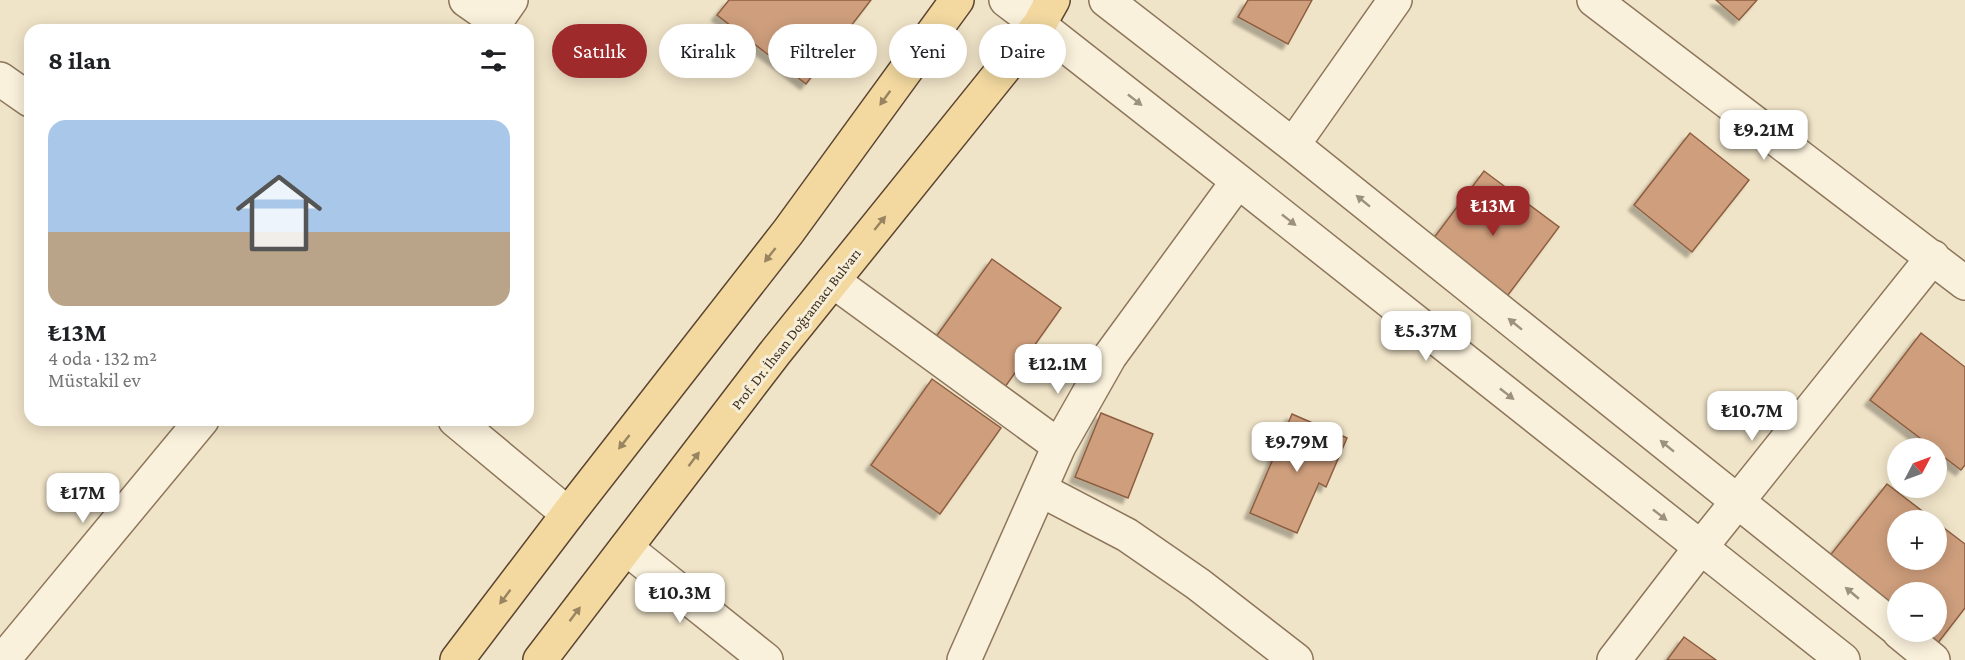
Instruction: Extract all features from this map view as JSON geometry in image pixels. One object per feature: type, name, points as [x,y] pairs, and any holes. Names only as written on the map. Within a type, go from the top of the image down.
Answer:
[{"type":"main road","points":[[457,660],[788,232],[957,0]]},
{"type":"main road","name":"Prof. Dr. İhsan Doğramacı Bulvarı","points":[[540,660],[774,354],[1046,13]]},
{"type":"street","points":[[466,0],[499,17]]},
{"type":"street","points":[[1006,0],[1046,13],[1239,181],[1843,660]]},
{"type":"street","points":[[1107,0],[1293,145],[1887,622]]},
{"type":"street","points":[[1293,145],[1395,0]]},
{"type":"street","points":[[1594,0],[1965,283]]},
{"type":"street","points":[[0,79],[24,96]]},
{"type":"street","points":[[964,660],[1059,446],[1110,356],[1239,181]]},
{"type":"street","points":[[1614,660],[1701,547],[1933,257]]},
{"type":"street","points":[[833,281],[1059,446]]},
{"type":"street","points":[[3,660],[197,426]]},
{"type":"street","points":[[462,426],[568,514]]},
{"type":"street","points":[[1041,490],[1127,535],[1198,584],[1296,660]]},
{"type":"street","points":[[626,548],[766,660]]},
{"type":"street","points":[[1911,642],[1933,660]]},
{"type":"building","points":[[729,0],[871,0],[852,24],[768,24],[768,55],[756,45],[756,24],[729,24],[717,15]]},
{"type":"building","points":[[1248,0],[1312,0],[1288,44],[1238,17]]},
{"type":"building","points":[[1716,0],[1757,0],[1739,20]]},
{"type":"building","points":[[798,78],[811,78],[806,84]]},
{"type":"building","points":[[1690,133],[1749,180],[1692,252],[1634,205]]},
{"type":"building","points":[[1484,171],[1559,227],[1502,303],[1427,247]]},
{"type":"building","points":[[992,259],[1061,308],[1000,394],[930,345]]},
{"type":"building","points":[[1921,333],[1965,367],[1965,465],[1961,470],[1947,459],[1947,438],[1920,438],[1870,400]]},
{"type":"building","points":[[932,379],[1001,428],[940,514],[871,465]]},
{"type":"building","points":[[1101,413],[1153,434],[1128,498],[1075,477]]},
{"type":"building","points":[[1292,414],[1347,438],[1326,487],[1319,483],[1297,533],[1250,513]]},
{"type":"building","points":[[1887,484],[1887,498],[1905,498],[1921,510],[1887,510],[1887,570],[1947,570],[1947,530],[1965,544],[1965,608],[1947,631],[1947,582],[1887,582],[1887,612],[1824,563]]},
{"type":"building","points":[[1684,637],[1716,660],[1667,660]]},
{"type":"building","points":[[1926,642],[1939,642],[1934,648]]}]
